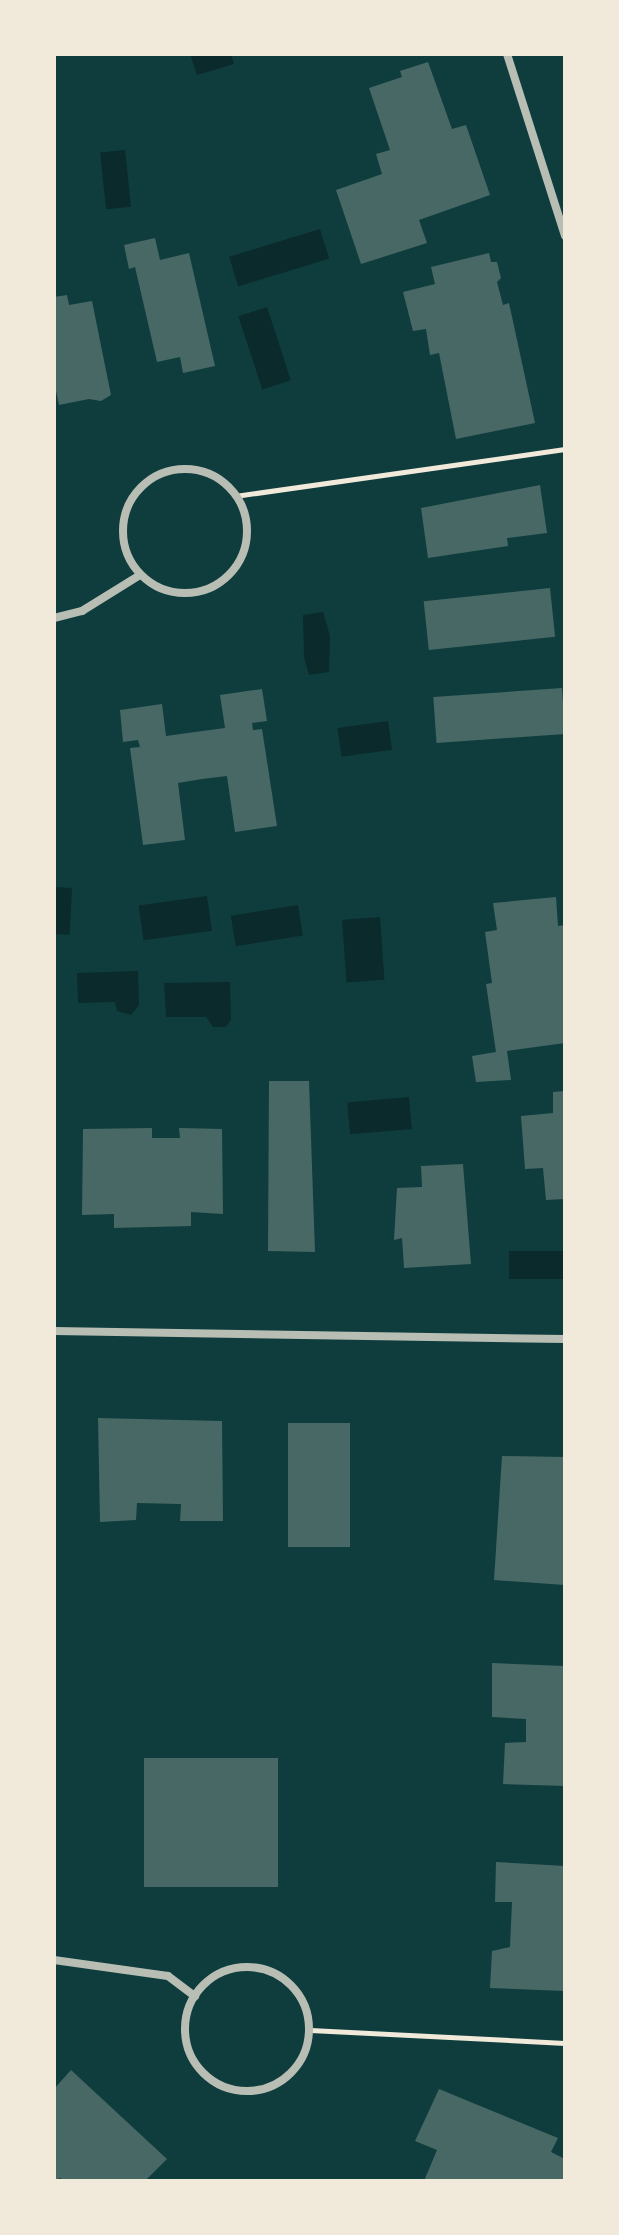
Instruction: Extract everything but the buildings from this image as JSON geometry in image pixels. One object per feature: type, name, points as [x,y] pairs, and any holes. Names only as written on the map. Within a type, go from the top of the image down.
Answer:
[{"type":"street","points":[[507,54],[565,236]]},
{"type":"street","points":[[190,469],[212,475],[235,496],[243,509],[247,532],[242,555],[230,575],[204,590],[176,593],[156,587],[140,575],[126,548],[124,518],[132,499],[146,483],[166,472],[190,469]]},
{"type":"street","points":[[54,618],[82,611],[140,575]]},
{"type":"street","points":[[54,1331],[565,1339]]},
{"type":"street","points":[[54,1960],[168,1976],[195,1996]]},
{"type":"street","points":[[252,1967],[275,1973],[293,1987],[300,1997],[310,2030],[305,2053],[292,2073],[267,2087],[239,2091],[219,2085],[203,2073],[191,2056],[186,2037],[187,2015],[195,1996],[209,1981],[229,1970],[252,1967]]},
{"type":"path","points":[[235,496],[565,449]]},
{"type":"path","points":[[310,2030],[565,2043]]},
{"type":"water","points":[[190,54],[231,54],[234,64],[197,75]]},
{"type":"water","points":[[125,150],[131,207],[106,209],[100,153]]},
{"type":"water","points":[[320,229],[329,259],[238,286],[229,257]]},
{"type":"water","points":[[267,307],[291,380],[262,390],[238,316]]},
{"type":"water","points":[[323,612],[330,636],[329,672],[309,675],[304,657],[303,615]]},
{"type":"water","points":[[388,721],[392,750],[342,757],[337,728]]},
{"type":"water","points":[[55,887],[72,888],[70,935],[54,934]]},
{"type":"water","points":[[207,896],[212,931],[144,940],[139,906]]},
{"type":"water","points":[[298,905],[303,936],[236,946],[231,916]]},
{"type":"water","points":[[380,917],[384,980],[346,982],[342,920]]},
{"type":"water","points":[[138,971],[139,1005],[131,1015],[117,1011],[115,1002],[78,1003],[77,973]]},
{"type":"water","points":[[230,982],[231,1020],[226,1027],[213,1027],[206,1017],[166,1017],[164,983]]},
{"type":"water","points":[[409,1097],[412,1129],[350,1134],[347,1102]]},
{"type":"water","points":[[509,1251],[565,1251],[565,1279],[509,1279]]}]
